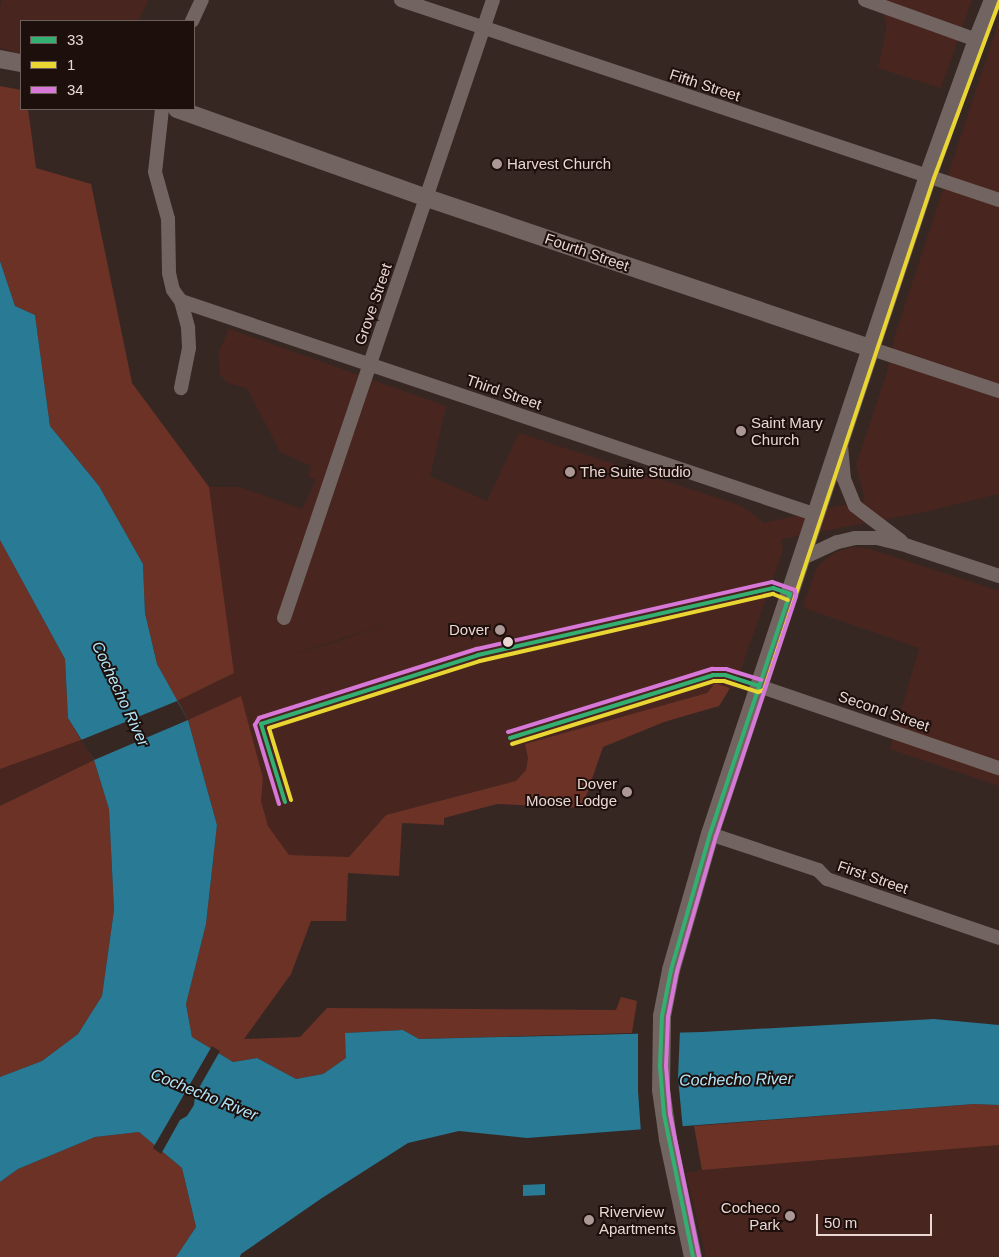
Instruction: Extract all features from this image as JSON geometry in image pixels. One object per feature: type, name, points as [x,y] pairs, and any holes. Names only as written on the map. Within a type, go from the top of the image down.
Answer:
[{"type":"street","points":[[192,20],[202,0]]},
{"type":"street","name":"Fifth Street","points":[[401,0],[999,200]]},
{"type":"street","name":"Grove Street","points":[[284,618],[427,198],[492,0]]},
{"type":"street","points":[[865,0],[977,40]]},
{"type":"street","points":[[693,1257],[673,1163],[661,1090],[662,1016],[671,970],[710,834],[928,176],[977,40],[994,0]]},
{"type":"street","points":[[0,59],[20,63]]},
{"type":"street","points":[[162,110],[155,172],[168,219],[169,273],[173,290],[181,302],[188,328],[190,348],[181,388]]},
{"type":"street","name":"Fourth Street","points":[[180,110],[427,198],[999,391]]},
{"type":"street","name":"Third Street","points":[[181,302],[817,514]]},
{"type":"street","points":[[841,442],[844,479],[855,506],[908,546]]},
{"type":"street","points":[[803,558],[838,542],[855,538],[877,538],[908,546],[999,576]]},
{"type":"street","name":"Second Street","points":[[759,686],[999,768]]},
{"type":"street","name":"First Street","points":[[710,834],[818,870],[827,879],[999,938]]},
{"type":"shaded area","points":[[2,0],[148,0],[139,20],[20,20],[20,54],[0,48],[0,8]]},
{"type":"shaded area","points":[[880,0],[972,0],[941,88],[878,68],[887,27]]},
{"type":"shaded area","points":[[999,21],[999,494],[924,512],[781,539],[783,550],[734,689],[715,683],[707,693],[526,744],[528,758],[526,770],[516,781],[386,815],[349,857],[289,855],[268,826],[261,801],[263,778],[241,697],[188,720],[177,701],[234,673],[209,487],[240,487],[302,509],[316,480],[308,476],[311,466],[280,452],[247,388],[228,383],[220,375],[219,352],[229,329],[446,406],[430,476],[487,501],[519,433],[742,506],[764,523],[865,500],[856,465],[887,372],[895,335]],"holes":[[[414,615],[335,642],[282,658]]]},
{"type":"shaded area","points":[[0,86],[20,90],[20,110],[28,110],[36,168],[91,184],[132,383],[209,487],[234,673],[177,701],[157,664],[145,613],[143,564],[99,486],[50,426],[35,315],[15,306],[0,261]]},
{"type":"shaded area","points":[[0,540],[65,659],[68,718],[81,740],[0,769]]},
{"type":"shaded area","points":[[852,547],[870,549],[999,591],[999,786],[890,749],[919,648],[803,606],[816,570],[821,563],[834,553]]},
{"type":"shaded area","points":[[715,683],[730,688],[719,706],[664,722],[603,747],[582,808],[497,804],[444,818],[444,825],[402,823],[399,876],[348,873],[346,921],[311,921],[291,974],[244,1039],[300,1037],[327,1008],[616,1010],[621,997],[637,1001],[632,1033],[419,1039],[403,1030],[346,1033],[346,1058],[323,1074],[296,1079],[257,1058],[233,1062],[192,1037],[186,1004],[206,924],[217,825],[188,720],[241,696],[263,778],[261,801],[268,826],[289,855],[349,857],[386,815],[516,781],[526,770],[528,758],[525,744],[707,693]]},
{"type":"shaded area","points":[[81,740],[94,760],[0,806],[0,769]]},
{"type":"shaded area","points":[[94,760],[109,809],[114,910],[102,996],[78,1034],[42,1061],[0,1077],[0,806]]},
{"type":"shaded area","points":[[974,1104],[999,1105],[999,1145],[702,1170],[694,1126]]},
{"type":"shaded area","points":[[139,1132],[182,1168],[196,1227],[176,1257],[0,1257],[0,1182],[18,1169],[95,1137]]},
{"type":"shaded area","points":[[999,1145],[999,1257],[706,1257],[686,1173],[702,1170]]},
{"type":"water","name":"Cochecho River","points":[[0,261],[15,306],[35,315],[50,426],[99,486],[143,564],[145,613],[157,664],[188,720],[217,825],[206,924],[186,1004],[192,1037],[233,1062],[257,1058],[296,1079],[323,1074],[346,1058],[345,1033],[403,1030],[419,1039],[590,1035],[702,1032],[934,1019],[999,1025],[999,1105],[974,1104],[527,1138],[459,1131],[408,1143],[322,1198],[241,1254],[240,1257],[176,1257],[196,1227],[182,1168],[139,1132],[95,1137],[18,1169],[0,1182],[0,1077],[42,1061],[78,1034],[102,996],[114,910],[109,809],[94,760],[68,718],[65,659],[0,540]]},
{"type":"water","points":[[545,1184],[545,1195],[523,1196],[523,1185]]},
{"type":"pier","points":[[177,701],[188,720],[94,760],[81,740]]},
{"type":"pier","points":[[638,1030],[680,1030],[678,1078],[683,1130],[641,1133],[638,1091]]},
{"type":"pier","points":[[212,1046],[220,1051],[195,1095],[194,1105],[187,1116],[180,1120],[161,1154],[153,1148]]},
{"type":"transit line","name":"1","points":[[512,744],[714,681],[724,681],[758,692],[764,690],[934,178],[999,2]]},
{"type":"transit line","name":"34","points":[[279,804],[255,725],[259,718],[477,649],[772,582],[795,590],[796,596],[716,836],[677,971],[668,1017],[666,1066],[670,1114],[699,1256]]},
{"type":"transit line","name":"33","points":[[285,802],[261,724],[478,655],[773,588],[790,594]]},
{"type":"transit line","name":"1","points":[[291,800],[269,728],[480,661],[773,594],[788,600]]},
{"type":"transit line","name":"33","points":[[693,1257],[664,1115],[660,1066],[662,1016],[671,970],[710,834],[790,594]]},
{"type":"transit line","name":"34","points":[[508,732],[712,669],[726,669],[761,680]]},
{"type":"transit line","name":"33","points":[[510,738],[713,675],[725,675],[759,686]]},
{"type":"place","name":"Harvest Church","points":[[497,164]]},
{"type":"place","name":"Saint Mary Church","points":[[741,431]]},
{"type":"place","name":"The Suite Studio","points":[[570,472]]},
{"type":"place","name":"Dover","points":[[500,630]]},
{"type":"place","name":"Dover Moose Lodge","points":[[627,792]]},
{"type":"place","name":"Cocheco Park","points":[[790,1216]]},
{"type":"place","name":"Riverview Apartments","points":[[589,1220]]}]
